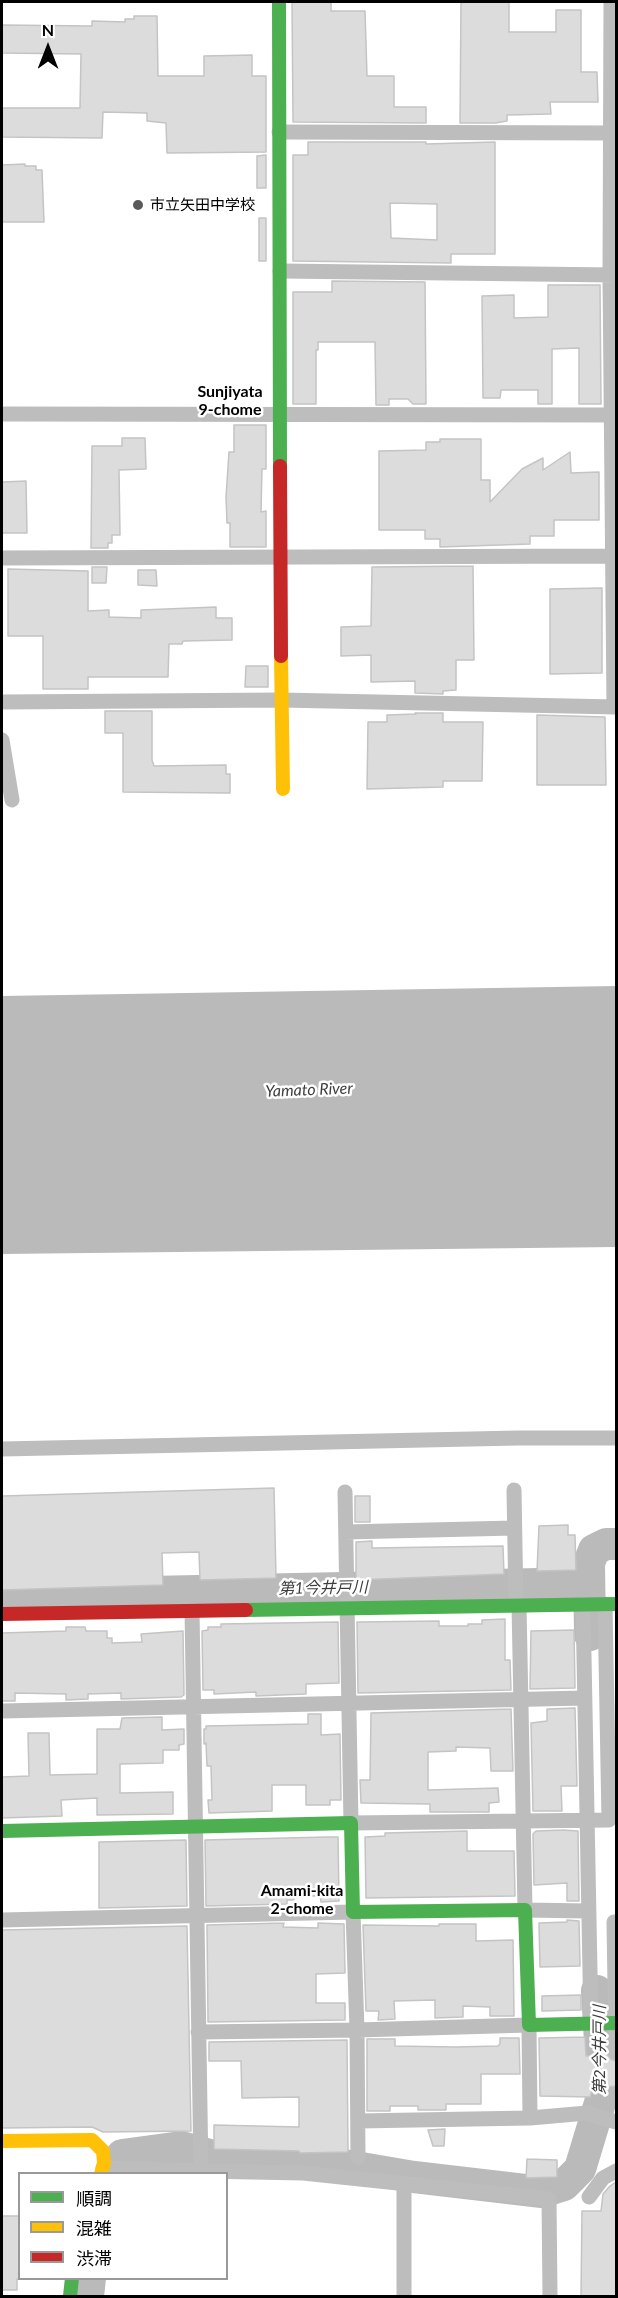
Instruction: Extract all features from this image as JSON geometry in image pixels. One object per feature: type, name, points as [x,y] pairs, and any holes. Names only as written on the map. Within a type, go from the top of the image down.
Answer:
[{"type":"street","points":[[279,2],[280,557],[283,789]]},
{"type":"street","points":[[2,702],[281,700],[615,707],[612,556],[614,415],[611,2]]},
{"type":"street","points":[[279,132],[613,133]]},
{"type":"street","points":[[280,271],[613,275]]},
{"type":"street","points":[[2,414],[614,415]]},
{"type":"street","points":[[2,558],[612,556]]},
{"type":"street","points":[[2,740],[12,800]]},
{"type":"street","points":[[2,1449],[616,1438]]},
{"type":"street","points":[[514,1490],[530,2025],[530,2118]]},
{"type":"street","points":[[345,1492],[358,2157]]},
{"type":"street","points":[[346,1532],[514,1529]]},
{"type":"street","points":[[583,1604],[591,2024]]},
{"type":"street","points":[[2,1614],[348,1606],[608,1604],[609,1820],[2,1831]]},
{"type":"street","points":[[192,1610],[201,2171]]},
{"type":"street","points":[[2,1711],[584,1698]]},
{"type":"street","points":[[2,1920],[353,1912],[588,1911]]},
{"type":"street","points":[[616,1922],[614,1922],[616,2051]]},
{"type":"street","points":[[198,2032],[616,2023]]},
{"type":"street","points":[[358,2121],[530,2118],[587,2114],[611,2121]]},
{"type":"street","points":[[2,2141],[92,2140],[103,2151],[105,2170],[303,2173],[549,2199],[550,2296]]},
{"type":"street","points":[[589,2197],[603,2178],[616,2171]]},
{"type":"street","points":[[404,2184],[404,2296]]},
{"type":"street","points":[[70,2296],[72,2280]]},
{"type":"water","name":"Yamato River","points":[[616,986],[616,1247],[2,1254],[2,996]]},
{"type":"building","points":[[292,2],[331,2],[331,11],[365,11],[367,76],[394,76],[394,107],[426,107],[426,123],[293,122]]},
{"type":"building","points":[[461,2],[509,2],[509,32],[556,32],[556,10],[581,10],[581,72],[597,72],[598,102],[550,102],[551,114],[507,115],[507,121],[495,123],[460,123]]},
{"type":"building","points":[[134,16],[157,16],[158,76],[204,76],[204,56],[252,55],[252,76],[266,76],[266,152],[167,153],[166,123],[147,121],[147,113],[103,112],[102,138],[2,137],[2,108],[80,108],[81,54],[2,53],[2,25],[92,26],[92,21],[125,22],[125,19],[134,19]]},
{"type":"building","points":[[308,142],[426,142],[426,144],[495,142],[495,254],[451,254],[451,263],[293,261],[293,155],[308,155]],"holes":[[[390,203],[437,204],[437,240],[391,238]]]},
{"type":"building","points":[[266,155],[266,188],[257,188],[257,156]]},
{"type":"building","points":[[25,164],[25,166],[36,166],[36,170],[42,170],[44,222],[2,222],[2,165]]},
{"type":"building","points":[[259,218],[266,218],[266,261],[259,261]]},
{"type":"building","points":[[332,281],[425,282],[426,404],[413,404],[408,399],[389,399],[389,405],[376,405],[375,342],[318,342],[316,404],[293,404],[293,292],[332,292]]},
{"type":"building","points":[[548,285],[600,285],[601,404],[579,404],[579,348],[552,349],[552,404],[538,404],[538,390],[501,390],[500,398],[483,398],[482,296],[514,295],[514,318],[548,317]]},
{"type":"building","points":[[234,425],[266,425],[266,469],[262,469],[261,512],[266,511],[266,547],[230,547],[230,523],[227,523],[226,497],[229,452],[234,452]]},
{"type":"building","points":[[122,438],[145,438],[146,469],[119,470],[120,535],[112,535],[112,543],[108,543],[108,548],[91,548],[92,446],[122,446]]},
{"type":"building","points":[[440,439],[481,439],[481,480],[490,480],[490,502],[522,469],[543,458],[543,470],[570,452],[571,473],[599,472],[599,520],[554,520],[554,536],[530,536],[530,544],[440,547],[440,539],[425,539],[425,530],[379,530],[379,451],[426,450],[426,442],[440,442]]},
{"type":"building","points":[[26,481],[27,533],[2,533],[2,482]]},
{"type":"building","points":[[473,566],[474,660],[456,660],[456,690],[443,691],[443,694],[415,693],[415,681],[371,682],[371,655],[341,656],[341,627],[371,626],[372,567]]},
{"type":"building","points":[[92,567],[107,567],[106,583],[92,583]]},
{"type":"building","points":[[8,569],[88,571],[88,611],[109,610],[109,617],[141,618],[141,610],[216,607],[216,618],[232,618],[232,640],[183,641],[182,644],[169,644],[168,677],[88,677],[88,689],[43,689],[43,636],[8,636]]},
{"type":"building","points":[[138,570],[156,570],[157,586],[138,585]]},
{"type":"building","points":[[602,588],[602,673],[550,674],[550,589]]},
{"type":"building","points":[[246,666],[268,666],[268,687],[245,687]]},
{"type":"building","points":[[105,711],[152,711],[154,766],[226,765],[226,774],[230,774],[230,793],[123,792],[123,733],[105,733]]},
{"type":"building","points":[[443,713],[443,722],[483,722],[482,781],[443,781],[443,787],[367,789],[368,722],[387,722],[387,715]]},
{"type":"building","points":[[537,715],[605,717],[606,785],[537,785]]},
{"type":"building","points":[[274,1488],[276,1578],[200,1580],[199,1552],[162,1553],[163,1585],[2,1590],[2,1496]]},
{"type":"building","points":[[355,1496],[370,1496],[370,1522],[355,1522]]},
{"type":"building","points":[[568,1525],[568,1535],[575,1535],[576,1570],[537,1571],[539,1526]]},
{"type":"building","points":[[372,1541],[372,1548],[503,1546],[504,1574],[356,1580],[356,1542]]},
{"type":"building","points":[[505,1619],[505,1660],[510,1660],[511,1690],[358,1693],[357,1622],[439,1621],[439,1626],[468,1626],[468,1624],[482,1624],[482,1620]]},
{"type":"building","points":[[338,1622],[339,1683],[306,1684],[306,1694],[256,1696],[256,1692],[214,1694],[214,1690],[203,1690],[202,1631],[208,1630],[208,1627],[221,1627],[221,1624]]},
{"type":"building","points":[[66,1627],[85,1627],[86,1631],[107,1631],[107,1638],[112,1638],[112,1643],[142,1642],[141,1634],[183,1631],[184,1695],[181,1697],[121,1699],[121,1693],[88,1694],[88,1699],[66,1700],[66,1694],[15,1693],[15,1701],[2,1701],[2,1633],[66,1631]]},
{"type":"building","points":[[574,1630],[575,1688],[530,1689],[531,1631]]},
{"type":"building","points":[[575,1708],[577,1786],[561,1786],[562,1811],[533,1811],[531,1723],[547,1721],[547,1709]]},
{"type":"building","points":[[511,1709],[513,1771],[491,1771],[490,1748],[456,1747],[456,1751],[428,1752],[428,1790],[498,1788],[499,1802],[489,1803],[489,1812],[430,1812],[430,1804],[361,1803],[360,1780],[370,1780],[371,1713]]},
{"type":"building","points":[[308,1714],[321,1714],[321,1735],[340,1734],[341,1800],[330,1800],[330,1805],[306,1805],[306,1785],[272,1785],[272,1811],[209,1813],[208,1800],[212,1800],[211,1766],[207,1766],[206,1743],[204,1744],[206,1726],[308,1724]]},
{"type":"building","points":[[162,1717],[162,1730],[184,1729],[184,1744],[179,1745],[179,1750],[163,1750],[163,1763],[120,1764],[120,1793],[173,1792],[173,1814],[97,1815],[97,1798],[61,1800],[62,1816],[2,1818],[2,1777],[29,1776],[28,1733],[49,1733],[50,1775],[97,1774],[97,1729],[120,1729],[122,1718]]},
{"type":"building","points":[[467,1831],[467,1851],[514,1851],[515,1896],[366,1898],[365,1837],[385,1836],[385,1833]]},
{"type":"building","points":[[536,1831],[578,1831],[579,1901],[567,1901],[567,1883],[534,1885],[533,1834]]},
{"type":"building","points":[[338,1837],[339,1901],[321,1902],[320,1896],[294,1896],[294,1900],[287,1900],[287,1904],[206,1906],[205,1840]]},
{"type":"building","points":[[186,1840],[187,1906],[99,1908],[99,1842]]},
{"type":"building","points":[[567,1920],[579,1921],[580,1966],[540,1967],[539,1923],[567,1922]]},
{"type":"building","points":[[284,1923],[283,1927],[318,1928],[318,1923],[344,1924],[345,1973],[316,1974],[316,2003],[345,2003],[345,2020],[208,2022],[207,1925]]},
{"type":"building","points":[[439,1924],[476,1924],[476,1941],[513,1940],[514,2016],[490,2016],[490,2007],[463,2006],[463,2017],[435,2018],[435,2000],[394,2001],[395,2019],[378,2020],[379,2011],[366,2011],[363,1925],[439,1926]]},
{"type":"building","points":[[187,1926],[191,2131],[103,2132],[92,2127],[2,2128],[2,1930]]},
{"type":"building","points":[[581,1995],[581,2010],[542,2011],[542,1996]]},
{"type":"building","points":[[585,2037],[586,2056],[607,2054],[616,2061],[616,2086],[593,2088],[590,2097],[540,2096],[539,2038]]},
{"type":"building","points":[[500,2038],[519,2038],[520,2074],[481,2074],[481,2104],[446,2104],[446,2110],[418,2110],[418,2106],[390,2106],[390,2111],[367,2111],[367,2039],[395,2039],[395,2046],[455,2047],[498,2046]]},
{"type":"building","points":[[347,2040],[348,2152],[300,2153],[299,2151],[214,2149],[214,2125],[299,2127],[299,2097],[242,2098],[241,2061],[209,2061],[209,2042]]},
{"type":"building","points":[[445,2129],[444,2146],[433,2146],[428,2130]]},
{"type":"building","points":[[527,2159],[557,2160],[557,2177],[526,2178]]},
{"type":"building","points":[[616,2182],[616,2296],[581,2296],[582,2211],[601,2211],[603,2194]]},
{"type":"building","points":[[2,2216],[18,2216],[17,2290],[2,2290]]},
{"type":"waterway","name":"第1今井戸川","points":[[590,1635],[589,1563],[594,1550],[606,1544],[616,1544]]},
{"type":"waterway","name":"第1今井戸川","points":[[2,1595],[588,1583]]},
{"type":"waterway","name":"第2今井戸川","points":[[118,2172],[122,2155],[181,2147],[227,2160],[326,2162],[414,2177],[542,2192],[564,2185],[580,2169],[603,2093],[597,1991]]},
{"type":"waterway","points":[[603,2093],[616,2103]]},
{"type":"waterway","name":"第2今井戸川","points":[[88,2296],[90,2280]]},
{"type":"traffic: fast","points":[[279,2],[280,466]]},
{"type":"traffic: fast","points":[[246,1610],[616,1604]]},
{"type":"traffic: fast","points":[[2,1831],[351,1823],[353,1912],[525,1910],[529,2025],[616,2023]]},
{"type":"traffic: fast","points":[[70,2296],[72,2280]]},
{"type":"traffic: slow","points":[[281,656],[283,789]]},
{"type":"traffic: slow","points":[[2,2141],[92,2140],[103,2151],[104,2163],[102,2172]]},
{"type":"traffic: jam","points":[[280,466],[281,656]]},
{"type":"traffic: jam","points":[[2,1614],[246,1610]]},
{"type":"place","name":"市立矢田中学校","points":[[138,205]]},
{"type":"district","name":"Sunjiyata 9-chome","points":[[230,401]]},
{"type":"district","name":"Amami-kita 2-chome","points":[[302,1900]]}]
